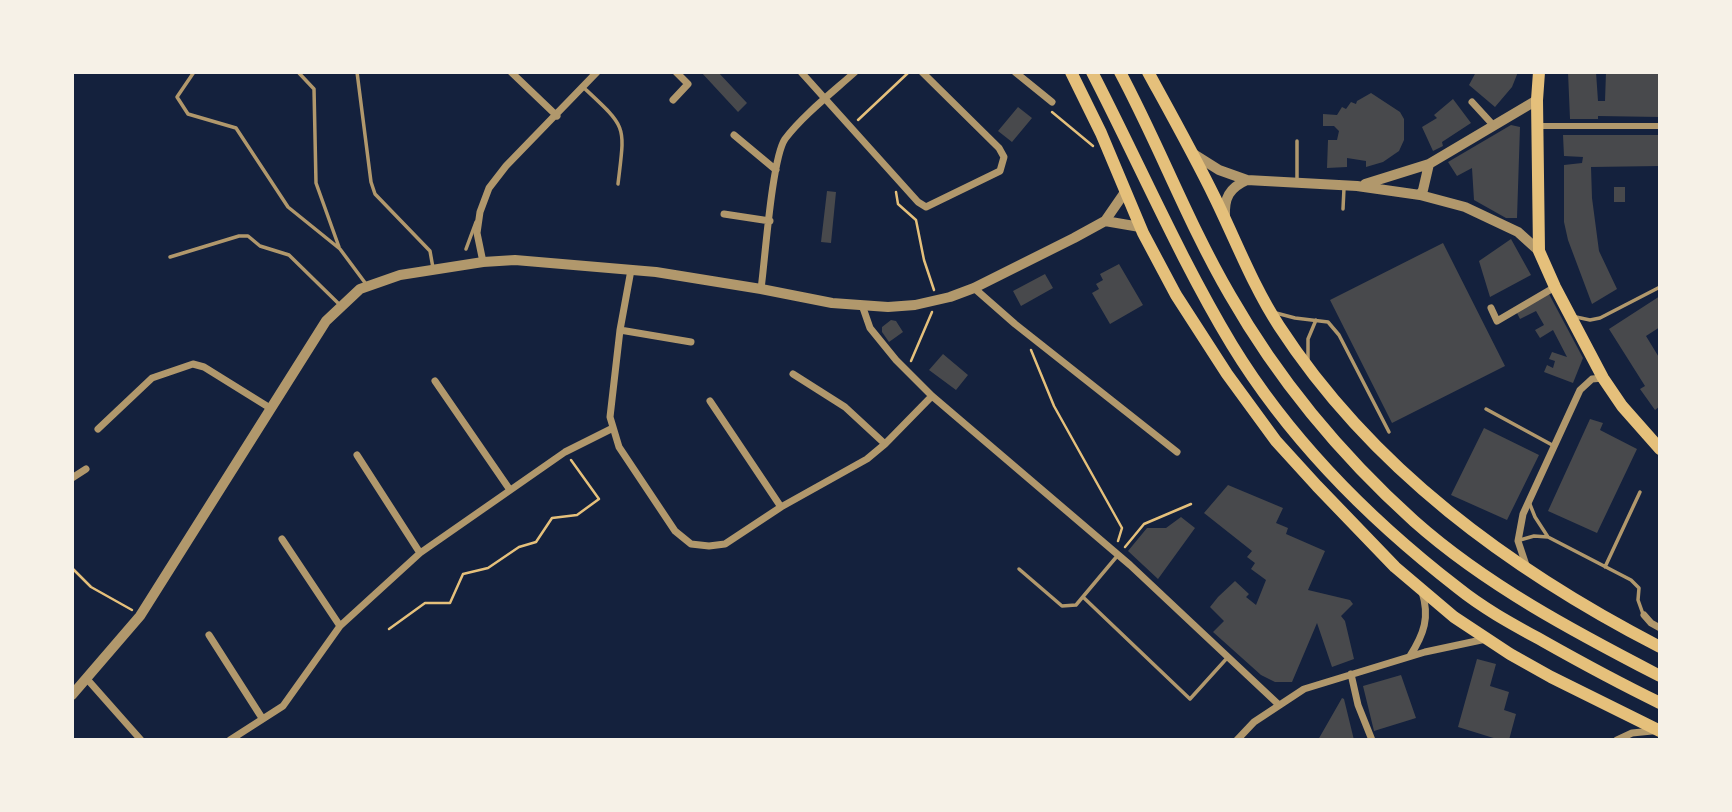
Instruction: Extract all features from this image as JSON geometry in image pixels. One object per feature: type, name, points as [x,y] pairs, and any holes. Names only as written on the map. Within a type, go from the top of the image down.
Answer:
[{"type":"main road","points":[[1071,72],[1101,133],[1140,227],[1176,295],[1227,374],[1276,440],[1387,558],[1454,617],[1552,677],[1660,730]]},
{"type":"main road","points":[[1092,72],[1200,290],[1234,348],[1301,440],[1350,496],[1459,589],[1596,671],[1660,703]]},
{"type":"main road","points":[[1120,72],[1207,254],[1231,298],[1271,360],[1357,465],[1415,522],[1475,567],[1548,616],[1660,676]]},
{"type":"main road","points":[[1147,72],[1192,153],[1251,276],[1271,311],[1339,406],[1415,485],[1455,518],[1606,620],[1660,648]]},
{"type":"main road","points":[[1539,72],[1539,251],[1603,378],[1622,406],[1659,443]]},
{"type":"street","points":[[511,72],[557,116]]},
{"type":"street","points":[[483,262],[477,233],[480,212],[489,188],[506,166],[597,72]]},
{"type":"street","points":[[673,100],[688,84],[676,72]]},
{"type":"street","points":[[801,72],[918,202],[926,207],[1000,171],[1004,157],[999,148],[922,72]]},
{"type":"street","points":[[761,289],[776,170],[785,139],[856,72]]},
{"type":"street","points":[[1016,72],[1052,102]]},
{"type":"street","points":[[1357,186],[1429,163],[1537,100]]},
{"type":"street","points":[[1472,102],[1493,126]]},
{"type":"street","points":[[1538,126],[1660,126]]},
{"type":"street","points":[[734,135],[776,170]]},
{"type":"street","points":[[1192,153],[1219,170],[1247,180],[1357,186],[1420,195],[1476,211],[1518,232],[1539,251]]},
{"type":"street","points":[[1420,195],[1429,163]]},
{"type":"street","points":[[1225,219],[1224,205],[1230,190],[1247,180]]},
{"type":"street","points":[[72,695],[140,616],[326,321],[360,289],[400,275],[433,268],[516,260],[631,270],[761,289],[832,303],[915,305],[974,288],[1105,221],[1125,192]]},
{"type":"street","points":[[724,214],[770,221]]},
{"type":"street","points":[[1105,221],[1140,227]]},
{"type":"street","points":[[631,270],[620,330],[610,417],[619,447],[675,531],[691,544],[709,547],[725,544],[782,507],[867,459],[932,396]]},
{"type":"street","points":[[1491,308],[1497,321],[1555,287]]},
{"type":"street","points":[[974,288],[1177,452]]},
{"type":"street","points":[[862,305],[870,328],[932,396],[1114,552],[1278,704]]},
{"type":"street","points":[[620,330],[691,342]]},
{"type":"street","points":[[98,429],[152,378],[194,364],[204,367],[270,408]]},
{"type":"street","points":[[793,374],[845,407],[885,444]]},
{"type":"street","points":[[1527,568],[1518,541],[1523,514],[1580,390],[1592,379],[1603,378]]},
{"type":"street","points":[[435,381],[510,489]]},
{"type":"street","points":[[710,401],[782,507]]},
{"type":"street","points":[[230,740],[283,706],[340,626],[421,553],[565,452],[613,428]]},
{"type":"street","points":[[357,455],[421,553]]},
{"type":"street","points":[[73,476],[86,469]]},
{"type":"street","points":[[282,539],[340,626]]},
{"type":"street","points":[[1410,656],[1419,643],[1426,621],[1421,589]]},
{"type":"street","points":[[1644,615],[1660,628]]},
{"type":"street","points":[[209,635],[262,718]]},
{"type":"street","points":[[1237,740],[1254,722],[1304,689],[1410,656],[1486,639]]},
{"type":"street","points":[[1351,674],[1358,705],[1371,740]]},
{"type":"street","points":[[87,679],[141,740]]},
{"type":"street","points":[[1617,740],[1642,731],[1660,730]]},
{"type":"lane","points":[[194,72],[177,97],[188,114],[236,128],[288,207],[340,249],[367,286]]},
{"type":"lane","points":[[298,72],[314,89],[316,183],[340,249]]},
{"type":"lane","points":[[357,72],[371,182],[375,194],[430,251],[433,268]]},
{"type":"lane","points":[[583,88],[613,115],[621,127],[624,136],[618,184]]},
{"type":"lane","points":[[1297,141],[1297,184]]},
{"type":"lane","points":[[1343,209],[1344,186]]},
{"type":"lane","points":[[466,249],[480,212]]},
{"type":"lane","points":[[170,257],[239,236],[248,236],[260,246],[289,255],[342,306]]},
{"type":"lane","points":[[1571,316],[1590,320],[1600,318],[1658,288],[1654,281]]},
{"type":"lane","points":[[1271,311],[1295,318],[1328,322],[1339,335],[1389,432]]},
{"type":"lane","points":[[1310,367],[1308,339],[1316,320]]},
{"type":"lane","points":[[1486,409],[1554,446]]},
{"type":"lane","points":[[1605,567],[1640,492]]},
{"type":"lane","points":[[1529,501],[1535,517],[1548,537]]},
{"type":"lane","points":[[1518,541],[1534,536],[1548,537],[1631,580],[1639,588],[1639,608],[1644,615]]},
{"type":"lane","points":[[1019,569],[1062,606],[1076,605],[1114,552]]},
{"type":"lane","points":[[1083,597],[1190,699],[1227,657]]},
{"type":"path","points":[[851,126],[909,72]]},
{"type":"path","points":[[1052,102],[1052,111],[1093,147]]},
{"type":"path","points":[[893,174],[898,204],[916,220],[924,260],[938,300],[907,371]]},
{"type":"path","points":[[1027,333],[1038,371],[1054,406],[1122,528],[1114,552]]},
{"type":"path","points":[[389,629],[425,603],[450,603],[463,574],[488,568],[519,547],[536,542],[552,518],[576,516],[598,499],[565,452]]},
{"type":"path","points":[[1114,552],[1144,524],[1191,504]]},
{"type":"path","points":[[72,568],[92,587],[121,602],[140,616]]},
{"type":"building","points":[[701,72],[718,72],[747,103],[738,112]]},
{"type":"building","points":[[1476,72],[1518,72],[1512,87],[1495,107],[1469,85]]},
{"type":"building","points":[[1568,72],[1596,72],[1598,101],[1605,101],[1606,72],[1660,72],[1660,117],[1598,116],[1598,119],[1570,119]]},
{"type":"building","points":[[1371,93],[1400,112],[1404,119],[1404,140],[1399,151],[1383,162],[1366,167],[1366,161],[1347,158],[1347,167],[1327,168],[1328,140],[1337,140],[1339,131],[1334,126],[1323,126],[1323,114],[1337,115],[1342,107],[1346,109],[1351,102],[1356,104]]},
{"type":"building","points":[[1453,99],[1471,123],[1433,151],[1422,127],[1437,118],[1434,115]]},
{"type":"building","points":[[1018,107],[1032,118],[1012,142],[998,131]]},
{"type":"building","points":[[1511,125],[1520,127],[1517,218],[1506,218],[1474,200],[1472,168],[1457,176],[1448,162]]},
{"type":"building","points":[[1563,135],[1660,135],[1660,166],[1591,167],[1599,251],[1617,289],[1592,304],[1564,222],[1564,165],[1582,163],[1583,157],[1564,156]]},
{"type":"building","points":[[1614,187],[1625,187],[1625,202],[1614,202]]},
{"type":"building","points":[[827,191],[836,192],[831,243],[821,242]]},
{"type":"building","points":[[1511,239],[1531,275],[1490,297],[1479,261]]},
{"type":"building","points":[[1443,243],[1505,366],[1392,423],[1330,300]]},
{"type":"building","points":[[1119,264],[1143,305],[1110,324],[1092,293],[1099,289],[1096,284],[1103,280],[1100,274]]},
{"type":"building","points":[[1045,274],[1053,288],[1021,306],[1013,291]]},
{"type":"building","points":[[1549,294],[1583,358],[1573,383],[1544,372],[1547,365],[1553,368],[1555,361],[1549,359],[1552,352],[1567,357],[1553,330],[1540,338],[1535,330],[1544,325],[1536,311],[1520,319],[1516,311]]},
{"type":"building","points":[[1660,296],[1660,327],[1646,336],[1660,359],[1660,406],[1655,410],[1640,389],[1645,386],[1609,329]]},
{"type":"building","points":[[891,320],[896,321],[903,332],[889,342],[882,332],[882,327]]},
{"type":"building","points":[[943,354],[968,375],[956,390],[929,370]]},
{"type":"building","points":[[1590,419],[1603,423],[1600,430],[1637,449],[1597,533],[1548,511]]},
{"type":"building","points":[[1484,428],[1539,455],[1507,520],[1451,495]]},
{"type":"building","points":[[1228,485],[1283,508],[1276,523],[1288,528],[1286,534],[1325,551],[1308,590],[1350,600],[1353,604],[1341,616],[1345,621],[1354,659],[1332,667],[1317,623],[1292,682],[1275,682],[1261,675],[1213,632],[1224,621],[1210,607],[1218,597],[1235,581],[1249,594],[1246,597],[1256,605],[1266,580],[1251,569],[1255,563],[1247,557],[1252,551],[1204,513]]},
{"type":"building","points":[[1181,517],[1195,528],[1158,579],[1128,551],[1147,528],[1166,528]]},
{"type":"building","points":[[1477,659],[1496,664],[1490,686],[1509,692],[1504,710],[1516,714],[1509,740],[1500,740],[1458,727]]},
{"type":"building","points":[[1401,675],[1416,718],[1374,731],[1363,686]]},
{"type":"building","points":[[1342,698],[1354,740],[1318,740]]}]
